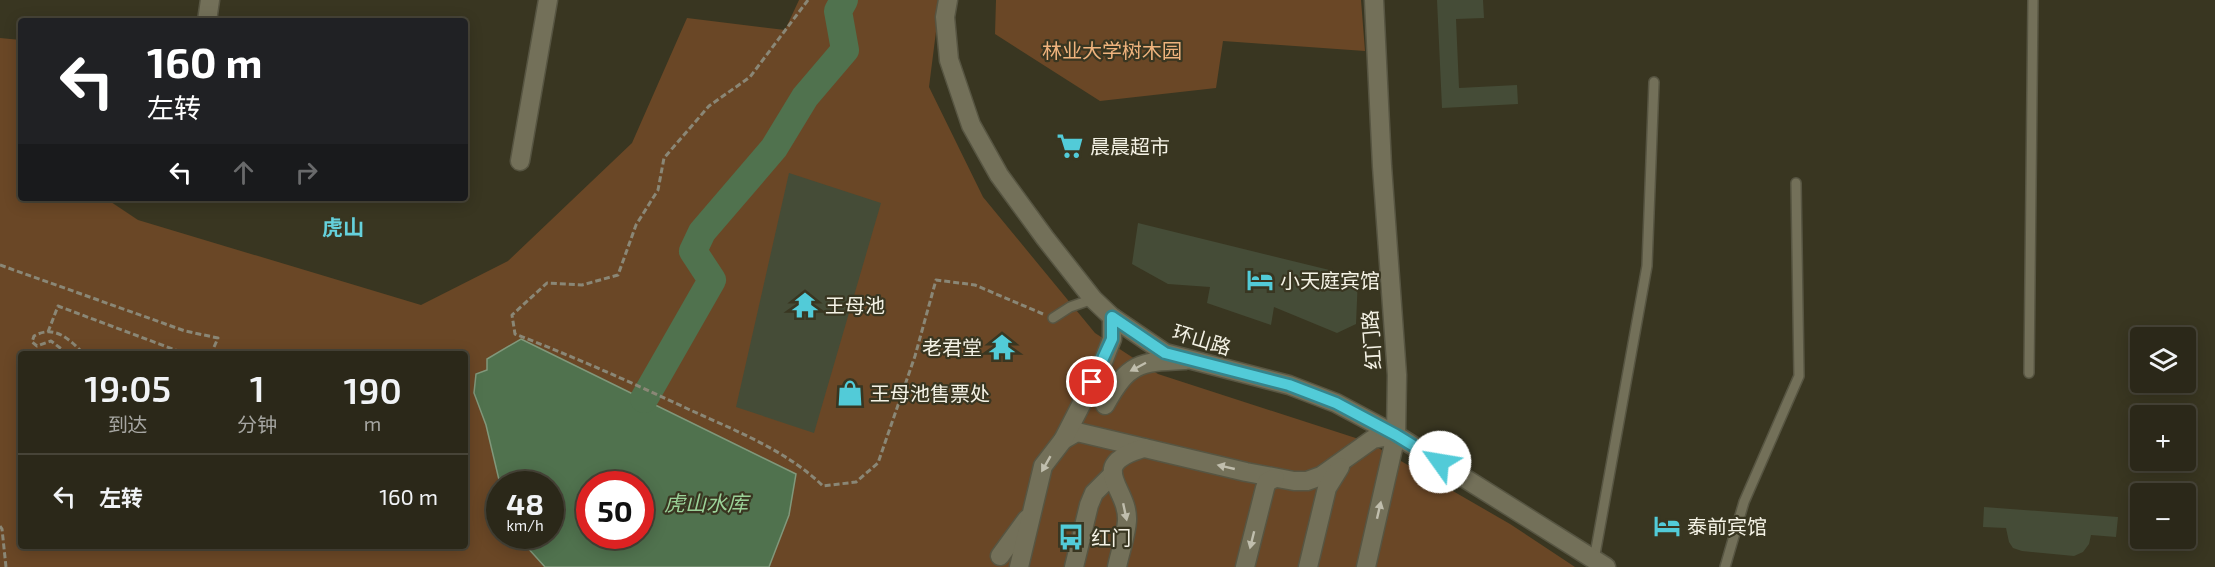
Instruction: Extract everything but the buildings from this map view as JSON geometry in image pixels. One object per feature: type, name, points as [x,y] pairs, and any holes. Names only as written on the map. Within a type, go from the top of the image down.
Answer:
[{"type":"street","points":[[207,18],[210,0]]},
{"type":"street","points":[[520,161],[548,0]]},
{"type":"street","name":"环山路","points":[[948,0],[945,17],[949,60],[971,125],[999,175],[1093,299],[1112,317],[1165,353],[1289,385],[1336,403],[1396,435],[1600,563]]},
{"type":"street","name":"红门路","points":[[1365,567],[1396,435],[1397,375],[1382,166],[1374,0]]},
{"type":"street","points":[[1019,567],[1043,466],[1063,440],[1103,362],[1112,339],[1112,317]]},
{"type":"street","points":[[1105,405],[1127,373],[1140,364],[1188,360]]},
{"type":"street","points":[[1063,440],[1077,432],[1275,478],[1307,481],[1321,476],[1347,459]]},
{"type":"street","points":[[1308,567],[1327,488],[1333,476],[1356,449],[1373,439],[1396,435]]},
{"type":"street","points":[[1117,567],[1127,520],[1125,508],[1114,484],[1115,463],[1125,454],[1144,448]]},
{"type":"street","points":[[1074,567],[1094,493],[1113,474]]},
{"type":"street","points":[[1245,567],[1265,488],[1268,482],[1275,478]]},
{"type":"street","points":[[1000,555],[1022,527],[1033,507]]},
{"type":"lane","points":[[2029,373],[2033,0]]},
{"type":"lane","points":[[1600,563],[1647,266],[1654,82]]},
{"type":"lane","points":[[1725,567],[1744,502],[1798,376],[1796,183]]},
{"type":"lane","points":[[1053,318],[1070,307],[1093,299]]},
{"type":"path","points":[[808,0],[750,77],[709,106],[664,158],[658,190],[636,225],[618,275],[582,285],[547,283],[512,315],[515,334],[660,394],[729,427],[807,470],[823,486],[856,483],[878,463],[915,357],[936,280],[975,285],[1053,318]]},
{"type":"path","points":[[0,265],[185,331],[219,338],[212,351]]},
{"type":"path","points":[[48,332],[58,306],[178,351]]},
{"type":"path","points":[[64,351],[51,341],[37,346],[32,342],[34,336],[41,332],[60,333],[81,351]]},
{"type":"path","points":[[0,526],[6,567]]},
{"type":"green space","points":[[799,0],[940,0],[929,87],[983,197],[1095,333],[1158,374],[1368,442],[1510,524],[1575,567],[0,567],[0,38],[18,40],[18,201],[110,201],[138,220],[421,305],[508,261],[632,143],[687,18],[785,30]]},
{"type":"green space","name":"林业大学树木园","points":[[996,0],[1361,0],[1365,51],[1223,41],[1216,88],[1100,101],[995,34]]},
{"type":"water","name":"虎山水库","points":[[521,339],[796,474],[789,515],[769,567],[545,567],[529,549],[564,549],[564,471],[497,471],[486,425],[474,393],[476,374],[487,370],[487,359]]},
{"type":"waterway","points":[[644,399],[712,280],[693,251],[702,232],[774,148],[805,97],[845,50],[838,11],[844,0]]},
{"type":"place","name":"晨晨超市","points":[[1070,146]]},
{"type":"place","name":"小天庭宾馆","points":[[1260,280]]},
{"type":"place","name":"王母池","points":[[805,305]]},
{"type":"place","name":"老君堂","points":[[1002,347]]},
{"type":"place","name":"王母池售票处","points":[[850,393]]},
{"type":"place","name":"泰前宾馆","points":[[1667,526]]},
{"type":"place","name":"红门","points":[[1071,537]]},
{"type":"district","name":"虎山","points":[[343,226]]},
{"type":"route","points":[[1092,382],[1112,339],[1112,317],[1165,353],[1289,385],[1336,403],[1440,462]]}]
